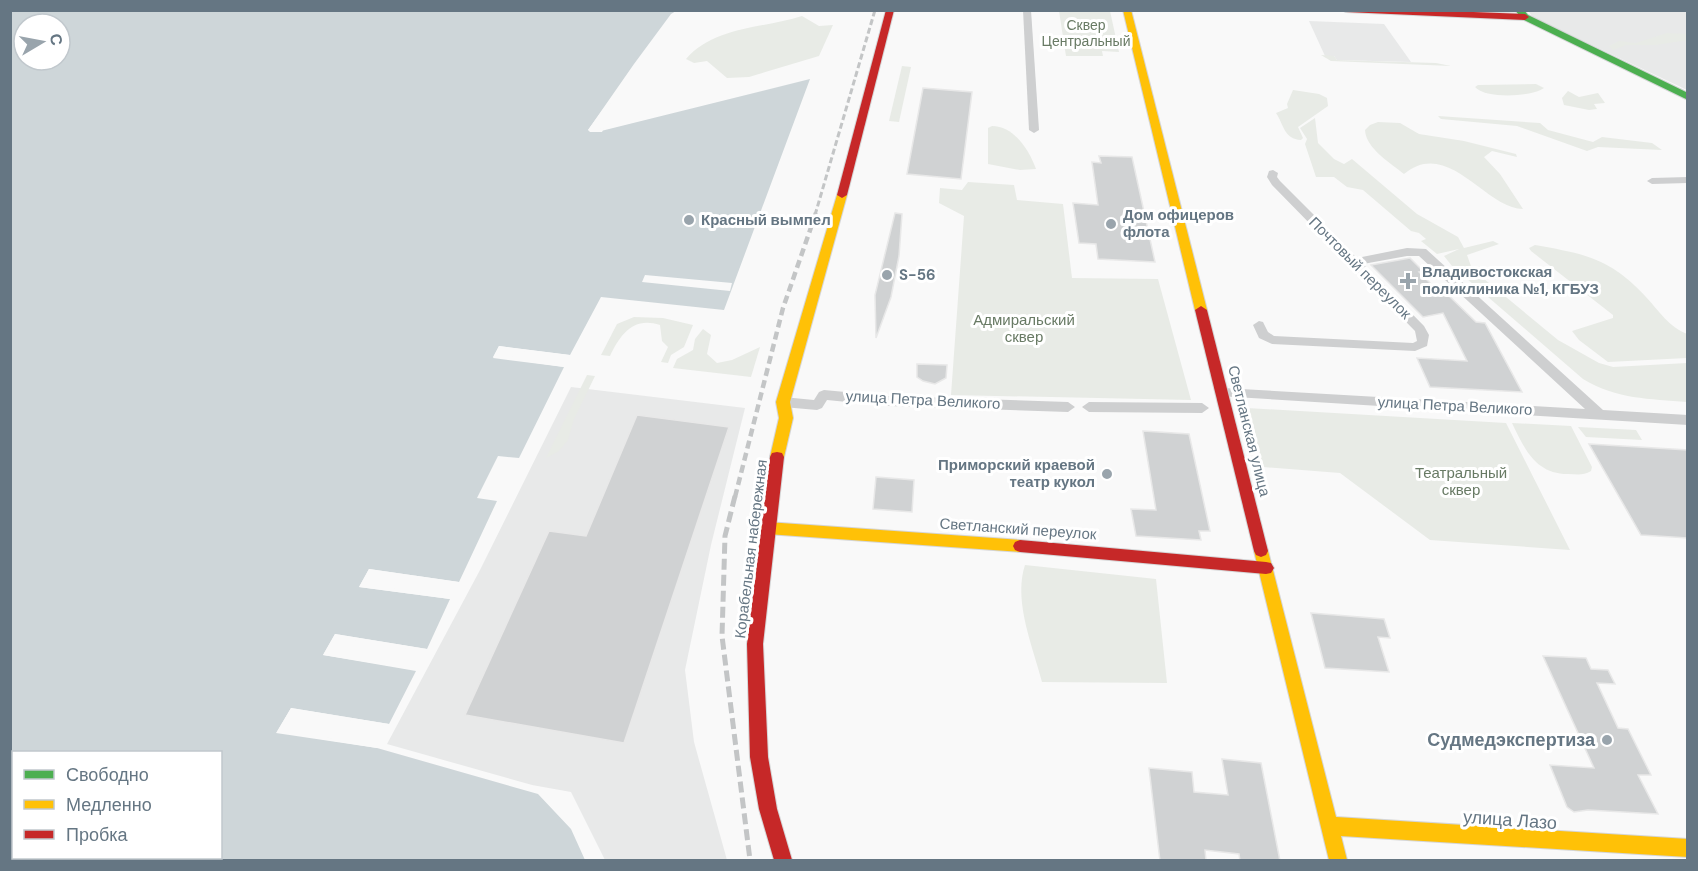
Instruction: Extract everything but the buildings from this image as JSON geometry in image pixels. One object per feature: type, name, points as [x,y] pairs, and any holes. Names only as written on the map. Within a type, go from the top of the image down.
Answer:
[{"type":"main road","name":"Корабельная набережная","points":[[783,861],[768,809],[759,757],[755,644],[773,477],[890,10]]},
{"type":"main road","name":"Корабельная набережная","points":[[790,403],[820,313],[861,172],[902,10]]},
{"type":"main road","name":"Светланская улица","points":[[1127,10],[1338,861]]},
{"type":"main road","points":[[1346,10],[1522,14],[1688,97]]},
{"type":"main road","name":"Светланский переулок","points":[[767,528],[1142,555],[1266,568]]},
{"type":"main road","name":"улица Лазо","points":[[1329,826],[1688,848]]},
{"type":"street","points":[[1027,10],[1034,130]]},
{"type":"street","name":"Почтовый переулок","points":[[1258,325],[1263,336],[1272,340],[1415,347],[1423,343],[1423,335],[1419,329],[1356,262],[1276,183],[1273,173]]},
{"type":"street","points":[[1652,182],[1688,180]]},
{"type":"street","points":[[1356,262],[1407,252],[1422,252],[1600,415]]},
{"type":"street","name":"улица Петра Великого","points":[[1222,393],[1688,420]]},
{"type":"street","name":"улица Петра Великого","points":[[790,403],[817,405],[824,395],[888,401],[1068,407]]},
{"type":"street","points":[[1089,407],[1202,408]]},
{"type":"shaded area","points":[[10,11],[675,11],[588,130],[597,132],[810,79],[724,310],[601,297],[570,355],[499,346],[493,358],[564,367],[519,458],[498,456],[477,498],[497,501],[459,582],[369,569],[359,587],[450,599],[427,649],[335,634],[323,655],[416,671],[389,724],[291,708],[277,732],[377,748],[538,794],[571,829],[585,860],[11,860]]},
{"type":"shaded area","points":[[1528,11],[1687,11],[1687,90],[1533,17]]},
{"type":"shaded area","points":[[1309,21],[1384,24],[1411,62],[1337,60],[1334,56],[1325,56]]},
{"type":"shaded area","points":[[571,387],[745,408],[711,545],[685,670],[694,742],[727,860],[605,860],[571,792],[532,785],[387,744],[480,570]]},
{"type":"green space","name":"Сквер Центральный","points":[[1059,11],[1110,11],[1119,52],[1102,51],[1103,56],[1066,56]]},
{"type":"green space","points":[[802,16],[819,26],[833,25],[819,56],[749,77],[727,78],[707,61],[694,63],[686,59],[698,48],[726,34]]},
{"type":"green space","points":[[1667,33],[1687,34],[1687,40],[1656,45],[1626,45],[1613,50],[1609,46],[1619,41],[1636,43]]},
{"type":"green space","points":[[1321,55],[1334,56],[1337,60],[1436,63],[1451,66],[1331,61]]},
{"type":"green space","points":[[902,66],[911,67],[899,122],[889,121]]},
{"type":"green space","points":[[1536,84],[1544,88],[1520,95],[1498,95],[1480,91],[1475,87],[1478,85]]},
{"type":"green space","points":[[1293,90],[1319,94],[1327,98],[1328,106],[1298,127],[1303,138],[1301,140],[1291,137],[1285,131],[1276,113],[1288,108],[1287,104]]},
{"type":"green space","points":[[1568,91],[1579,97],[1598,93],[1605,103],[1594,104],[1597,109],[1589,110],[1564,105],[1562,98]]},
{"type":"green space","points":[[1438,116],[1540,123],[1548,130],[1593,142],[1602,137],[1652,143],[1662,150],[1598,147],[1587,151],[1517,126],[1441,119]]},
{"type":"green space","points":[[1315,118],[1318,143],[1334,159],[1344,164],[1352,159],[1417,214],[1458,237],[1464,248],[1493,241],[1499,244],[1467,255],[1472,269],[1558,340],[1599,363],[1613,367],[1687,363],[1687,402],[1646,399],[1620,394],[1595,386],[1583,379],[1452,266],[1444,256],[1459,249],[1437,254],[1421,241],[1426,239],[1419,233],[1411,231],[1363,190],[1347,187],[1334,177],[1316,177],[1305,144],[1307,139],[1300,128]]},
{"type":"green space","points":[[1378,122],[1400,123],[1419,134],[1464,141],[1516,154],[1517,157],[1492,151],[1484,157],[1500,174],[1523,209],[1509,206],[1451,169],[1436,164],[1420,165],[1404,174],[1380,155],[1366,137],[1365,130]]},
{"type":"green space","points":[[992,126],[1007,130],[1020,140],[1036,169],[1020,170],[988,164],[988,128]]},
{"type":"green space","name":"Адмиральский сквер","points":[[968,182],[1014,185],[1017,200],[1063,204],[1072,278],[1158,279],[1191,400],[951,395],[964,216],[939,203],[940,188],[962,190]]},
{"type":"green space","points":[[1535,245],[1583,255],[1620,274],[1633,284],[1670,323],[1687,334],[1687,358],[1608,362],[1579,340],[1572,331],[1613,318],[1613,315],[1531,251],[1529,248]]},
{"type":"green space","points":[[634,317],[663,318],[693,325],[684,347],[671,355],[668,363],[661,362],[668,347],[662,341],[660,325],[651,323],[635,325],[618,341],[610,356],[601,355],[617,324]]},
{"type":"green space","points":[[703,329],[711,335],[707,354],[717,363],[732,360],[760,347],[751,377],[673,368],[677,359],[693,350],[695,339]]},
{"type":"green space","points":[[587,375],[595,376],[574,419],[568,440],[559,451],[546,458]]},
{"type":"green space","name":"Театральный сквер","points":[[1247,408],[1506,423],[1570,550],[1430,540],[1340,473],[1263,467]]},
{"type":"green space","points":[[1512,423],[1571,426],[1592,467],[1591,471],[1577,474],[1547,470],[1526,450]]},
{"type":"green space","points":[[1578,427],[1636,430],[1642,440],[1586,437]]},
{"type":"green space","points":[[1025,565],[1156,579],[1167,683],[1042,682],[1023,609],[1021,594]]},
{"type":"pier","points":[[678,10],[592,129],[604,128],[602,132],[590,132],[588,130],[634,64],[671,14]]},
{"type":"pier","points":[[645,275],[732,283],[730,291],[642,282]]},
{"type":"pier","points":[[499,346],[570,355],[569,357],[501,349],[498,355],[565,364],[564,367],[493,357]]},
{"type":"pier","points":[[369,569],[459,582],[457,584],[370,572],[364,585],[451,596],[450,599],[359,587]]},
{"type":"pier","points":[[335,634],[427,649],[425,652],[336,637],[327,653],[417,668],[416,670],[323,655]]},
{"type":"pier","points":[[291,708],[389,724],[388,726],[292,711],[281,731],[378,745],[377,748],[276,733]]},
{"type":"railway","points":[[815,215],[875,10]]},
{"type":"railway","points":[[735,497],[783,308],[816,213]]},
{"type":"railway","points":[[735,496],[725,536],[722,636],[750,860]]},
{"type":"traffic: fast","points":[[1519,10],[1525,17],[1688,97]]},
{"type":"traffic: slow","points":[[1127,10],[1201,310]]},
{"type":"traffic: slow","points":[[777,457],[786,418],[783,402],[842,195]]},
{"type":"traffic: slow","points":[[767,528],[1020,546]]},
{"type":"traffic: slow","points":[[1261,551],[1338,860]]},
{"type":"traffic: slow","points":[[1329,826],[1688,848]]},
{"type":"traffic: jam","points":[[842,195],[890,10]]},
{"type":"traffic: jam","points":[[1346,10],[1525,17]]},
{"type":"traffic: jam","points":[[1201,310],[1261,551]]},
{"type":"traffic: jam","points":[[777,457],[755,644],[759,757],[768,809],[783,860]]},
{"type":"traffic: jam","points":[[1020,546],[1266,568]]},
{"type":"place","name":"Красный вымпел","points":[[689,220]]},
{"type":"place","name":"Дом офицеров флота","points":[[1111,224]]},
{"type":"place","name":"S-56","points":[[887,275]]},
{"type":"place","name":"Владивостокская поликлиника №1, КГБУЗ","points":[[1408,281]]},
{"type":"place","name":"Приморский краевой театр кукол","points":[[1107,474]]},
{"type":"place","name":"Судмедэкспертиза","points":[[1607,740]]}]
